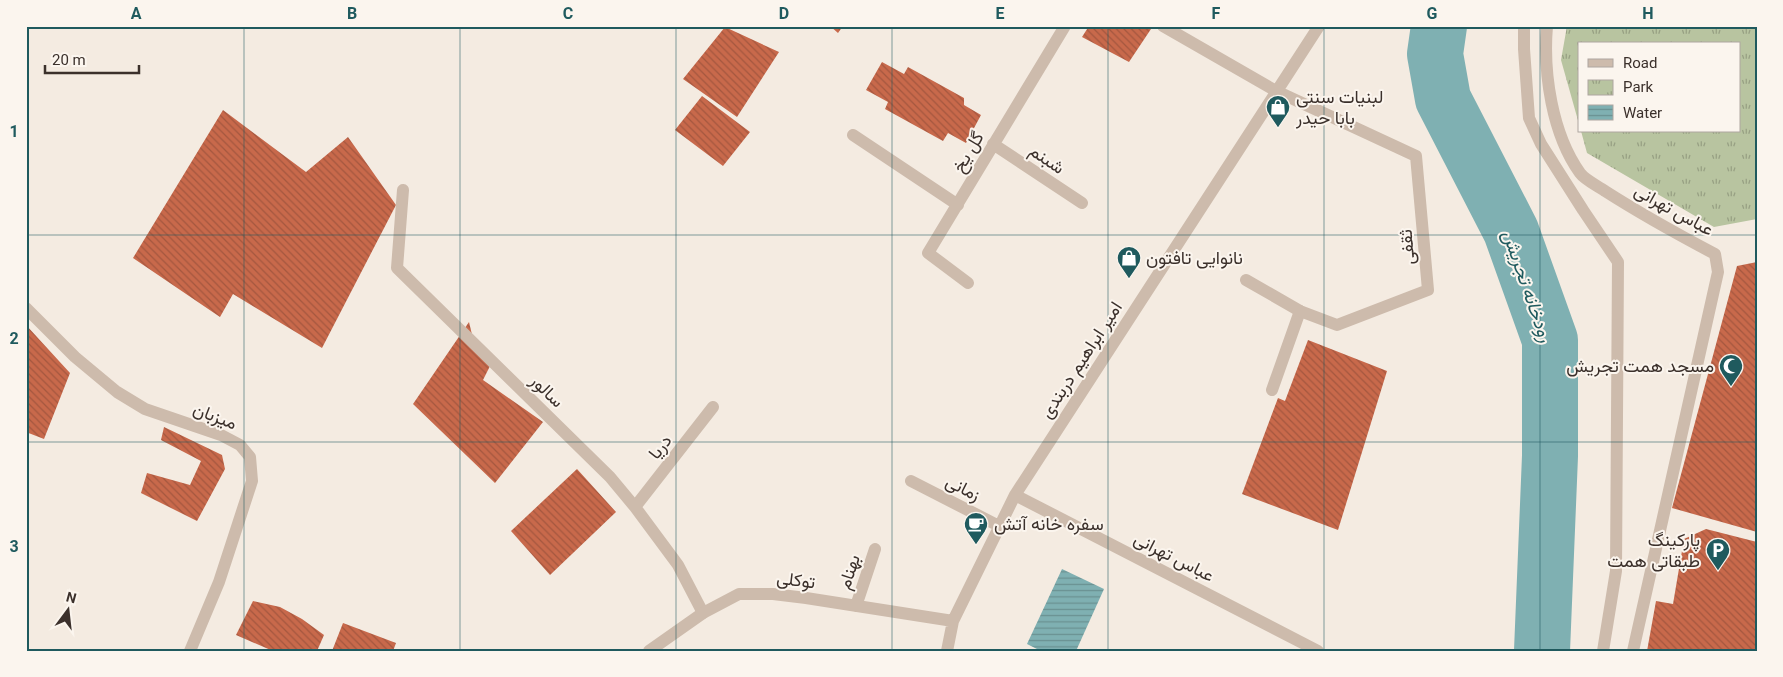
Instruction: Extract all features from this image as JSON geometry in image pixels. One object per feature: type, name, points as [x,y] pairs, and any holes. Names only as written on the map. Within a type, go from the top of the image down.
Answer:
[{"type":"street","name":"گل یخ","points":[[968,283],[928,252],[1065,26]]},
{"type":"street","points":[[1163,26],[1276,91]]},
{"type":"street","name":"امیر ابراهیم دربندی","points":[[947,651],[953,621],[1015,494],[1319,26]]},
{"type":"street","points":[[1524,26],[1529,118],[1541,144],[1618,262],[1616,571],[1603,651]]},
{"type":"street","name":"عباس تهرانی","points":[[1547,26],[1545,51],[1551,98],[1560,135],[1581,175],[1646,217],[1715,254],[1718,272],[1633,651]]},
{"type":"street","name":"ثقفی","points":[[1246,280],[1300,311],[1337,325],[1428,290],[1416,156],[1276,91]]},
{"type":"street","points":[[853,135],[958,205]]},
{"type":"street","name":"شبنم","points":[[993,144],[1082,203]]},
{"type":"street","name":"سالور","points":[[403,190],[397,268],[610,477],[635,507],[678,566],[703,613]]},
{"type":"street","name":"میزبان","points":[[26,308],[74,357],[117,392],[145,409],[221,436],[240,445],[250,457],[252,481],[219,582],[190,651]]},
{"type":"street","points":[[1272,390],[1300,311]]},
{"type":"street","name":"دریا","points":[[635,507],[713,407]]},
{"type":"street","name":"زمانی","points":[[911,481],[999,526]]},
{"type":"street","name":"عباس تهرانی","points":[[1015,494],[1318,651]]},
{"type":"street","name":"بهنام","points":[[856,606],[875,548]]},
{"type":"street","name":"توکلی","points":[[649,651],[703,613],[739,594],[773,594],[953,621]]},
{"type":"green space","points":[[1567,26],[1757,26],[1757,219],[1714,227],[1587,153],[1581,132],[1740,132],[1740,42],[1578,42],[1578,120],[1561,60]]},
{"type":"water","points":[[1062,569],[1104,589],[1076,651],[1041,651],[1027,644]]},
{"type":"building","points":[[830,26],[843,26],[838,33]]},
{"type":"building","points":[[1089,26],[1153,26],[1129,62],[1082,37]]},
{"type":"building","points":[[725,27],[779,52],[737,117],[683,79]]},
{"type":"building","points":[[882,62],[904,74],[908,67],[964,98],[964,105],[981,115],[966,143],[948,133],[943,141],[885,109],[888,102],[866,90]]},
{"type":"building","points":[[702,96],[750,132],[723,166],[675,130]]},
{"type":"building","points":[[223,110],[306,172],[348,137],[396,205],[322,348],[233,294],[220,317],[133,258]]},
{"type":"building","name":"مسجد همت تجریش","points":[[1757,262],[1757,532],[1672,508],[1737,266]]},
{"type":"building","points":[[469,322],[474,343],[494,358],[483,380],[543,422],[495,483],[413,404]]},
{"type":"building","points":[[26,325],[70,373],[44,439],[26,432]]},
{"type":"building","points":[[1308,340],[1387,371],[1338,530],[1242,494],[1278,398],[1285,401]]},
{"type":"building","points":[[164,427],[222,455],[225,469],[197,521],[141,493],[147,473],[190,485],[201,461],[161,440]]},
{"type":"building","points":[[577,469],[616,512],[550,575],[511,531]]},
{"type":"building","name":"پارکینگ طبقاتی همت","points":[[1706,529],[1757,542],[1757,651],[1647,651],[1656,601],[1673,604],[1684,539]]},
{"type":"building","points":[[253,601],[280,607],[302,619],[324,635],[317,651],[273,651],[236,635]]},
{"type":"building","points":[[343,623],[396,643],[393,651],[332,651]]},
{"type":"waterway","name":"رودخانه تجریش","points":[[1439,26],[1435,54],[1443,99],[1511,231],[1550,340],[1550,456],[1542,651]]},
{"type":"place","name":"لبنیات سنتی بابا حیدر","points":[[1278,128]]},
{"type":"place","name":"نانوایی تافتون","points":[[1129,279]]},
{"type":"place","name":"مسجد همت تجریش","points":[[1731,387]]},
{"type":"place","name":"سفره خانه آتش","points":[[976,545]]},
{"type":"place","name":"پارکینگ طبقاتی همت","points":[[1718,571]]}]
